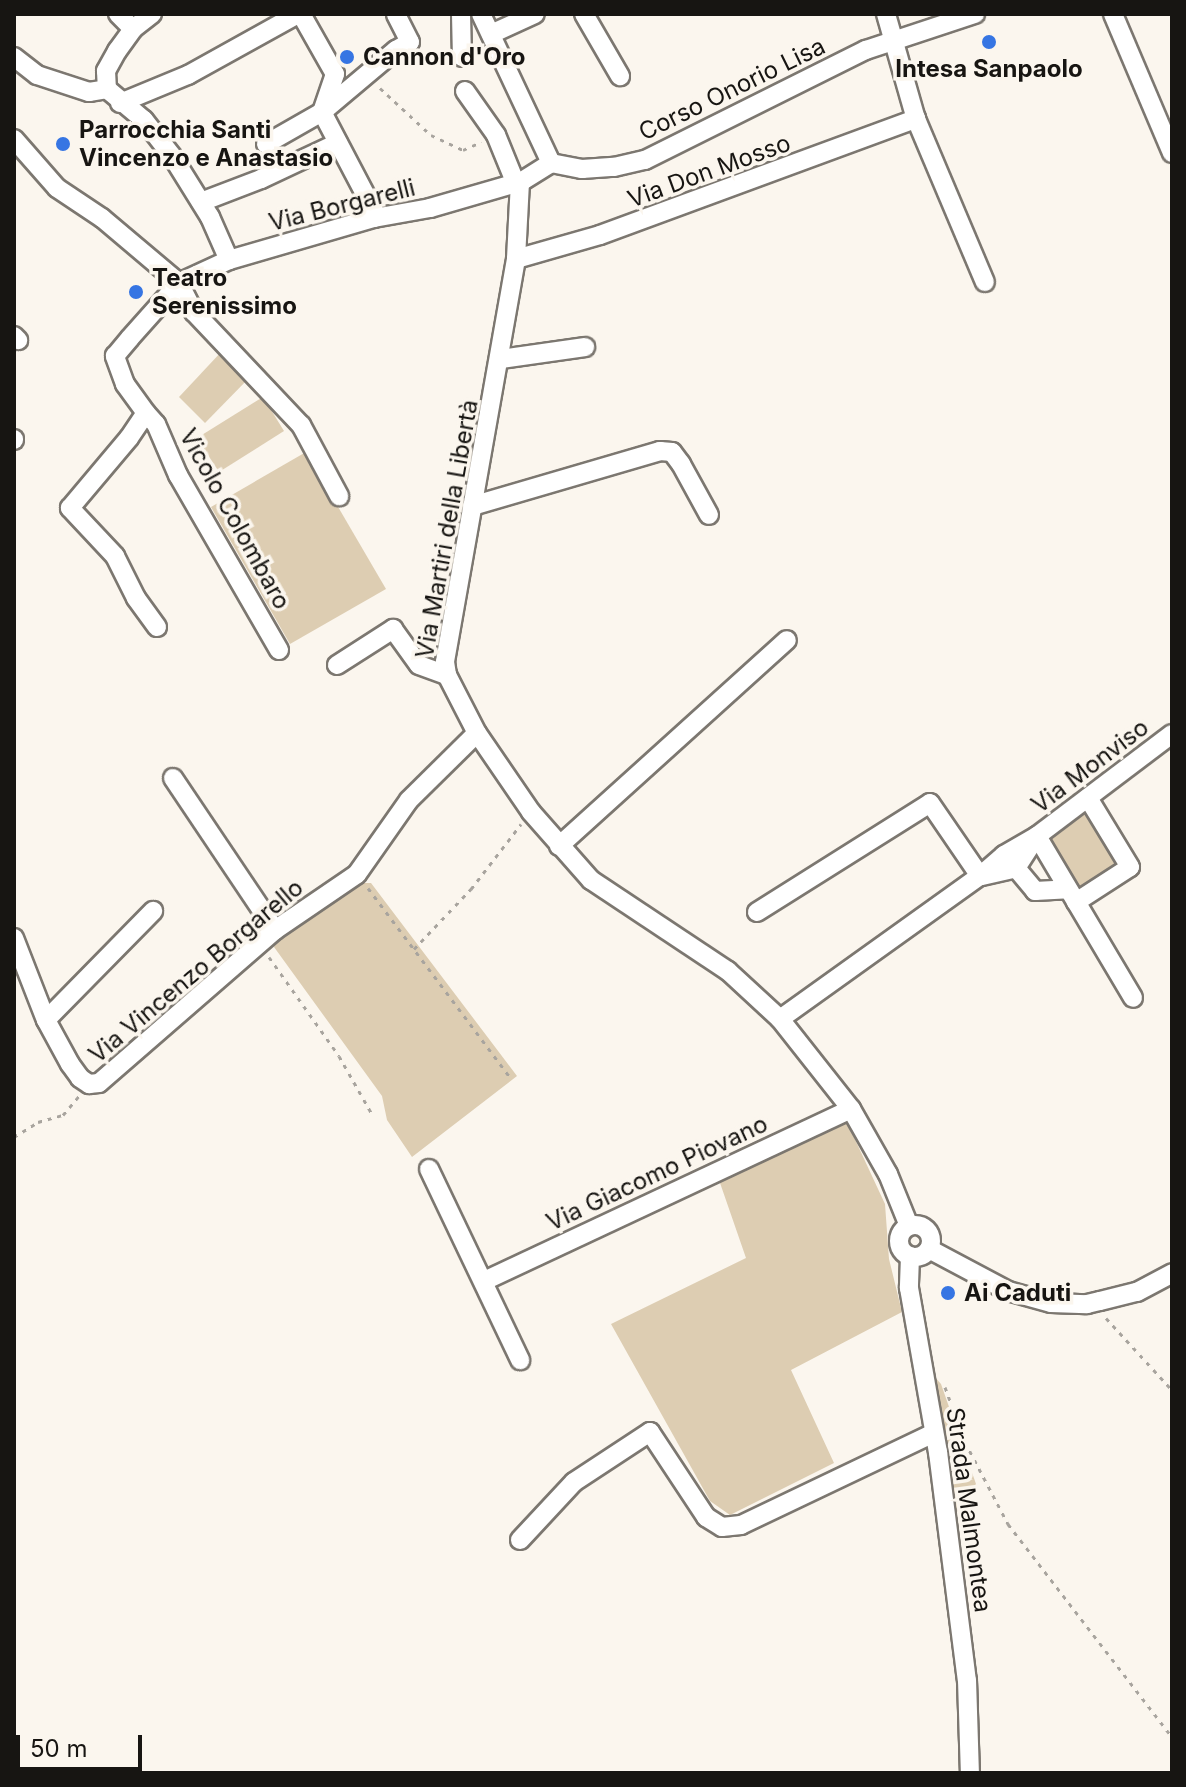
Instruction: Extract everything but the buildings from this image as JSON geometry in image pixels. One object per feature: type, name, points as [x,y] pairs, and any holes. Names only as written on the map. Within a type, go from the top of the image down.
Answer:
[{"type":"street","points":[[118,14],[133,29]]},
{"type":"street","points":[[152,14],[133,29],[106,71],[107,89],[144,120],[172,156],[201,202],[229,260]]},
{"type":"street","points":[[120,103],[188,75],[300,14],[335,74],[322,112],[374,211],[374,218]]},
{"type":"street","points":[[266,144],[322,112],[410,42],[396,14]]},
{"type":"street","points":[[461,14],[462,57]]},
{"type":"street","points":[[465,91],[496,135],[518,183],[551,163],[481,14]]},
{"type":"street","points":[[491,34],[535,14]]},
{"type":"street","points":[[584,14],[620,76]]},
{"type":"street","points":[[886,14],[916,119],[985,282]]},
{"type":"street","name":"Corso Onorio Lisa","points":[[551,163],[582,169],[614,167],[645,160],[819,71],[894,41],[975,14]]},
{"type":"street","points":[[1113,14],[1172,153]]},
{"type":"street","points":[[14,57],[37,75],[89,92],[107,89]]},
{"type":"street","name":"Via Don Mosso","points":[[516,259],[530,258],[657,216],[916,119]]},
{"type":"street","points":[[14,139],[57,188],[102,218],[179,283],[194,312],[301,425],[339,496]]},
{"type":"street","points":[[201,202],[261,179],[338,143]]},
{"type":"street","name":"Via Martiri della Libertà","points":[[518,183],[516,259],[501,359],[445,662],[447,675],[477,733],[531,812],[591,880],[728,971],[780,1019],[851,1109],[888,1174],[909,1226]]},
{"type":"street","name":"Via Borgarelli","points":[[179,283],[229,260],[374,218],[430,208],[518,183]]},
{"type":"street","name":"Vicolo Colombaro","points":[[179,283],[115,356],[125,384],[156,424],[178,475],[279,650]]},
{"type":"street","points":[[501,359],[585,347]]},
{"type":"street","points":[[146,413],[70,508],[115,556],[136,598],[157,627]]},
{"type":"street","points":[[472,506],[660,451],[672,452],[709,515]]},
{"type":"street","points":[[337,665],[393,629],[419,665],[447,675]]},
{"type":"street","points":[[559,846],[787,640]]},
{"type":"street","name":"Via Vincenzo Borgarello","points":[[14,938],[46,1020],[70,1064],[89,1084],[99,1083],[275,930],[357,874],[409,800],[477,733]]},
{"type":"street","name":"Via Monviso","points":[[1037,836],[1172,734]]},
{"type":"street","points":[[173,778],[275,930]]},
{"type":"street","points":[[1016,868],[1035,891],[1072,895],[1130,867],[1088,798]]},
{"type":"street","points":[[757,912],[930,803],[980,876]]},
{"type":"street","points":[[980,876],[1016,868],[1037,836]]},
{"type":"street","points":[[780,1019],[980,876],[1004,855],[1037,836]]},
{"type":"street","points":[[1037,836],[1133,998]]},
{"type":"street","points":[[46,1020],[153,911]]},
{"type":"street","name":"Via Giacomo Piovano","points":[[484,1281],[851,1109]]},
{"type":"street","points":[[429,1169],[520,1360]]},
{"type":"street","points":[[909,1226],[926,1229],[930,1239],[929,1249],[921,1255],[910,1256],[902,1250],[899,1240],[909,1226]]},
{"type":"street","points":[[929,1249],[1008,1291],[1051,1303],[1087,1304],[1137,1292],[1172,1273]]},
{"type":"street","name":"Strada Malmontea","points":[[910,1256],[909,1288],[934,1433],[967,1680],[970,1773]]},
{"type":"street","points":[[520,1540],[574,1482],[650,1432],[706,1517],[722,1527],[741,1525],[934,1433]]},
{"type":"path","points":[[367,74],[431,135],[463,150],[496,135]]},
{"type":"path","points":[[414,949],[471,889],[531,812]]},
{"type":"path","points":[[357,874],[510,1077]]},
{"type":"path","points":[[259,943],[339,1056],[372,1114]]},
{"type":"path","points":[[14,1137],[38,1122],[63,1115],[89,1084]]},
{"type":"path","points":[[1100,1301],[1108,1322],[1171,1389]]},
{"type":"path","points":[[922,1362],[942,1376],[965,1442],[1008,1524],[1172,1737]]},
{"type":"shaded area","points":[[223,350],[250,377],[205,423],[179,397]]},
{"type":"shaded area","points":[[263,397],[284,431],[219,472],[197,438]]},
{"type":"shaded area","points":[[306,452],[386,589],[290,644],[211,507]]},
{"type":"shaded area","points":[[1088,798],[1130,867],[1076,902],[1037,836]]},
{"type":"shaded area","points":[[353,883],[371,883],[517,1076],[412,1157],[387,1120],[382,1096],[274,947],[277,939]]},
{"type":"shaded area","points":[[846,1120],[885,1204],[889,1259],[902,1312],[791,1370],[834,1463],[730,1515],[710,1501],[611,1324],[746,1258],[719,1180]]},
{"type":"shaded area","points":[[933,1375],[941,1384],[976,1484],[953,1518]]},
{"type":"place","name":"Intesa Sanpaolo","points":[[989,42]]},
{"type":"place","name":"Cannon d'Oro","points":[[347,57]]},
{"type":"place","name":"Parrocchia Santi Vincenzo e Anastasio","points":[[63,144]]},
{"type":"place","name":"Teatro Serenissimo","points":[[136,292]]},
{"type":"place","name":"Ai Caduti","points":[[948,1293]]}]
